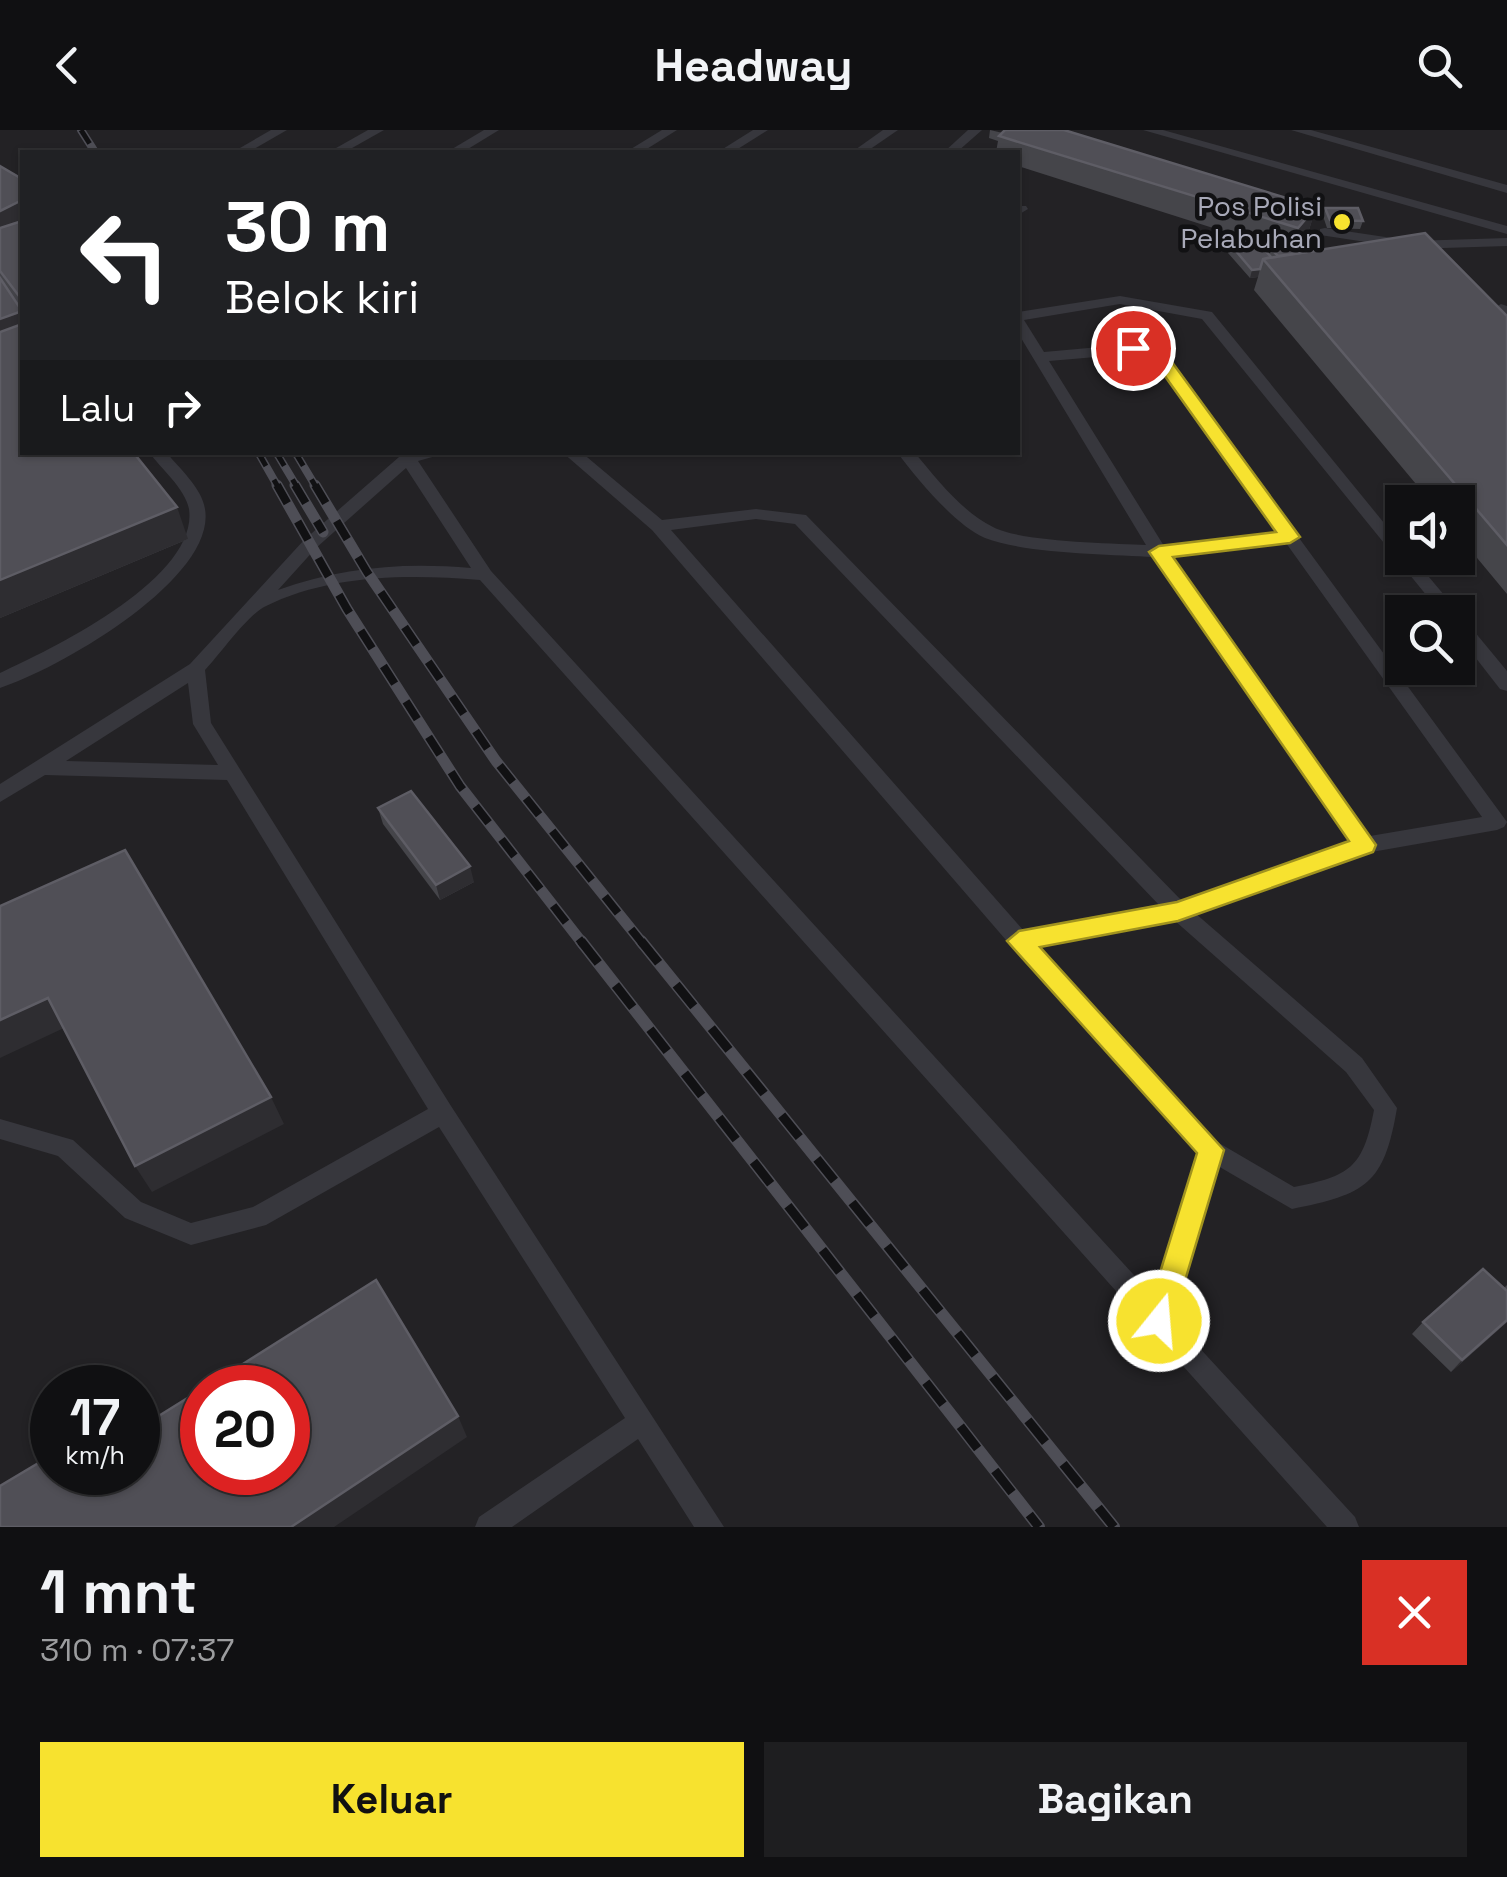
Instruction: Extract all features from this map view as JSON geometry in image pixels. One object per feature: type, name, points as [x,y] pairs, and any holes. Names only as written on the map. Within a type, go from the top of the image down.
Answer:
[{"type":"lane","points":[[244,150],[281,130]]},
{"type":"lane","points":[[340,150],[378,130]]},
{"type":"lane","points":[[458,150],[493,130]]},
{"type":"lane","points":[[636,150],[671,130]]},
{"type":"lane","points":[[728,150],[762,130]]},
{"type":"lane","points":[[861,150],[892,130]]},
{"type":"lane","points":[[952,150],[976,130]]},
{"type":"lane","points":[[1149,130],[1507,230]]},
{"type":"lane","points":[[1297,130],[1507,188]]},
{"type":"lane","points":[[1325,232],[1412,245],[1507,242]]},
{"type":"lane","points":[[1020,319],[1120,300],[1207,316],[1385,534]]},
{"type":"lane","points":[[1020,322],[1159,552],[1364,845]]},
{"type":"lane","points":[[1019,941],[1178,912],[1364,845],[1502,820],[1163,362],[1133,348],[1040,357]]},
{"type":"lane","points":[[0,681],[122,612],[164,580],[196,545],[197,507],[159,455]]},
{"type":"lane","points":[[0,794],[196,670],[262,602],[310,544],[408,455]]},
{"type":"lane","points":[[410,455],[485,576],[1345,1527]]},
{"type":"lane","points":[[574,455],[658,526],[1019,941],[1211,1150],[1292,1198],[1345,1188],[1379,1155],[1386,1108],[1354,1065],[1178,912],[800,519],[756,514],[658,526]]},
{"type":"lane","points":[[907,455],[943,497],[989,534],[1048,544],[1159,552],[1290,537]]},
{"type":"lane","points":[[262,602],[349,574],[424,568],[485,576]]},
{"type":"lane","points":[[1419,575],[1435,595]]},
{"type":"lane","points":[[1475,644],[1507,684]]},
{"type":"lane","points":[[196,670],[202,724],[228,772],[710,1527]]},
{"type":"lane","points":[[44,768],[228,772]]},
{"type":"lane","points":[[0,1129],[65,1147],[134,1210],[191,1234],[258,1216],[443,1114]]},
{"type":"lane","points":[[1159,1321],[1211,1150]]},
{"type":"lane","points":[[489,1527],[642,1422]]},
{"type":"shaded area","points":[[0,130],[1507,130],[1507,1527],[0,1527]]},
{"type":"building","points":[[1005,130],[1064,130],[1316,207],[1298,228],[999,136]]},
{"type":"building","points":[[0,166],[20,178],[20,201],[0,211]]},
{"type":"building","points":[[1325,208],[1358,208],[1363,221],[1330,220]]},
{"type":"building","points":[[20,222],[20,297],[0,271],[0,228]]},
{"type":"building","points":[[1425,233],[1507,316],[1507,545],[1475,507],[1475,485],[1456,485],[1263,259]]},
{"type":"building","points":[[1256,240],[1271,257],[1263,259],[1260,269],[1252,270],[1230,244]]},
{"type":"building","points":[[1315,242],[1322,250],[1278,256],[1271,249]]},
{"type":"building","points":[[0,278],[20,312],[0,319]]},
{"type":"building","points":[[20,325],[20,455],[135,455],[177,507],[0,580],[0,332]]},
{"type":"building","points":[[411,791],[470,866],[436,885],[378,808]]},
{"type":"building","points":[[125,850],[271,1097],[135,1166],[48,998],[0,1020],[0,906]]},
{"type":"building","points":[[1483,1269],[1507,1291],[1507,1320],[1462,1360],[1423,1322]]},
{"type":"building","points":[[376,1280],[458,1416],[291,1527],[0,1527],[0,1486],[30,1468],[30,1495],[160,1495],[160,1415],[180,1403],[180,1495],[310,1495],[310,1365],[241,1365]]},
{"type":"railway","points":[[81,130],[94,150]]},
{"type":"railway","points":[[260,455],[278,487]]},
{"type":"railway","points":[[278,455],[297,487]]},
{"type":"railway","points":[[297,455],[316,487]]},
{"type":"railway","points":[[277,485],[347,609],[460,786],[583,944]]},
{"type":"railway","points":[[295,485],[323,532]]},
{"type":"railway","points":[[315,485],[367,572],[496,761],[643,944]]},
{"type":"railway","points":[[581,941],[1039,1527]]},
{"type":"railway","points":[[641,941],[1114,1527]]},
{"type":"place","name":"Pos Polisi Pelabuhan","points":[[1342,222]]},
{"type":"route","points":[[1133,348],[1163,362],[1290,537],[1159,552],[1364,845],[1178,912],[1019,941],[1211,1150],[1159,1321]]}]
